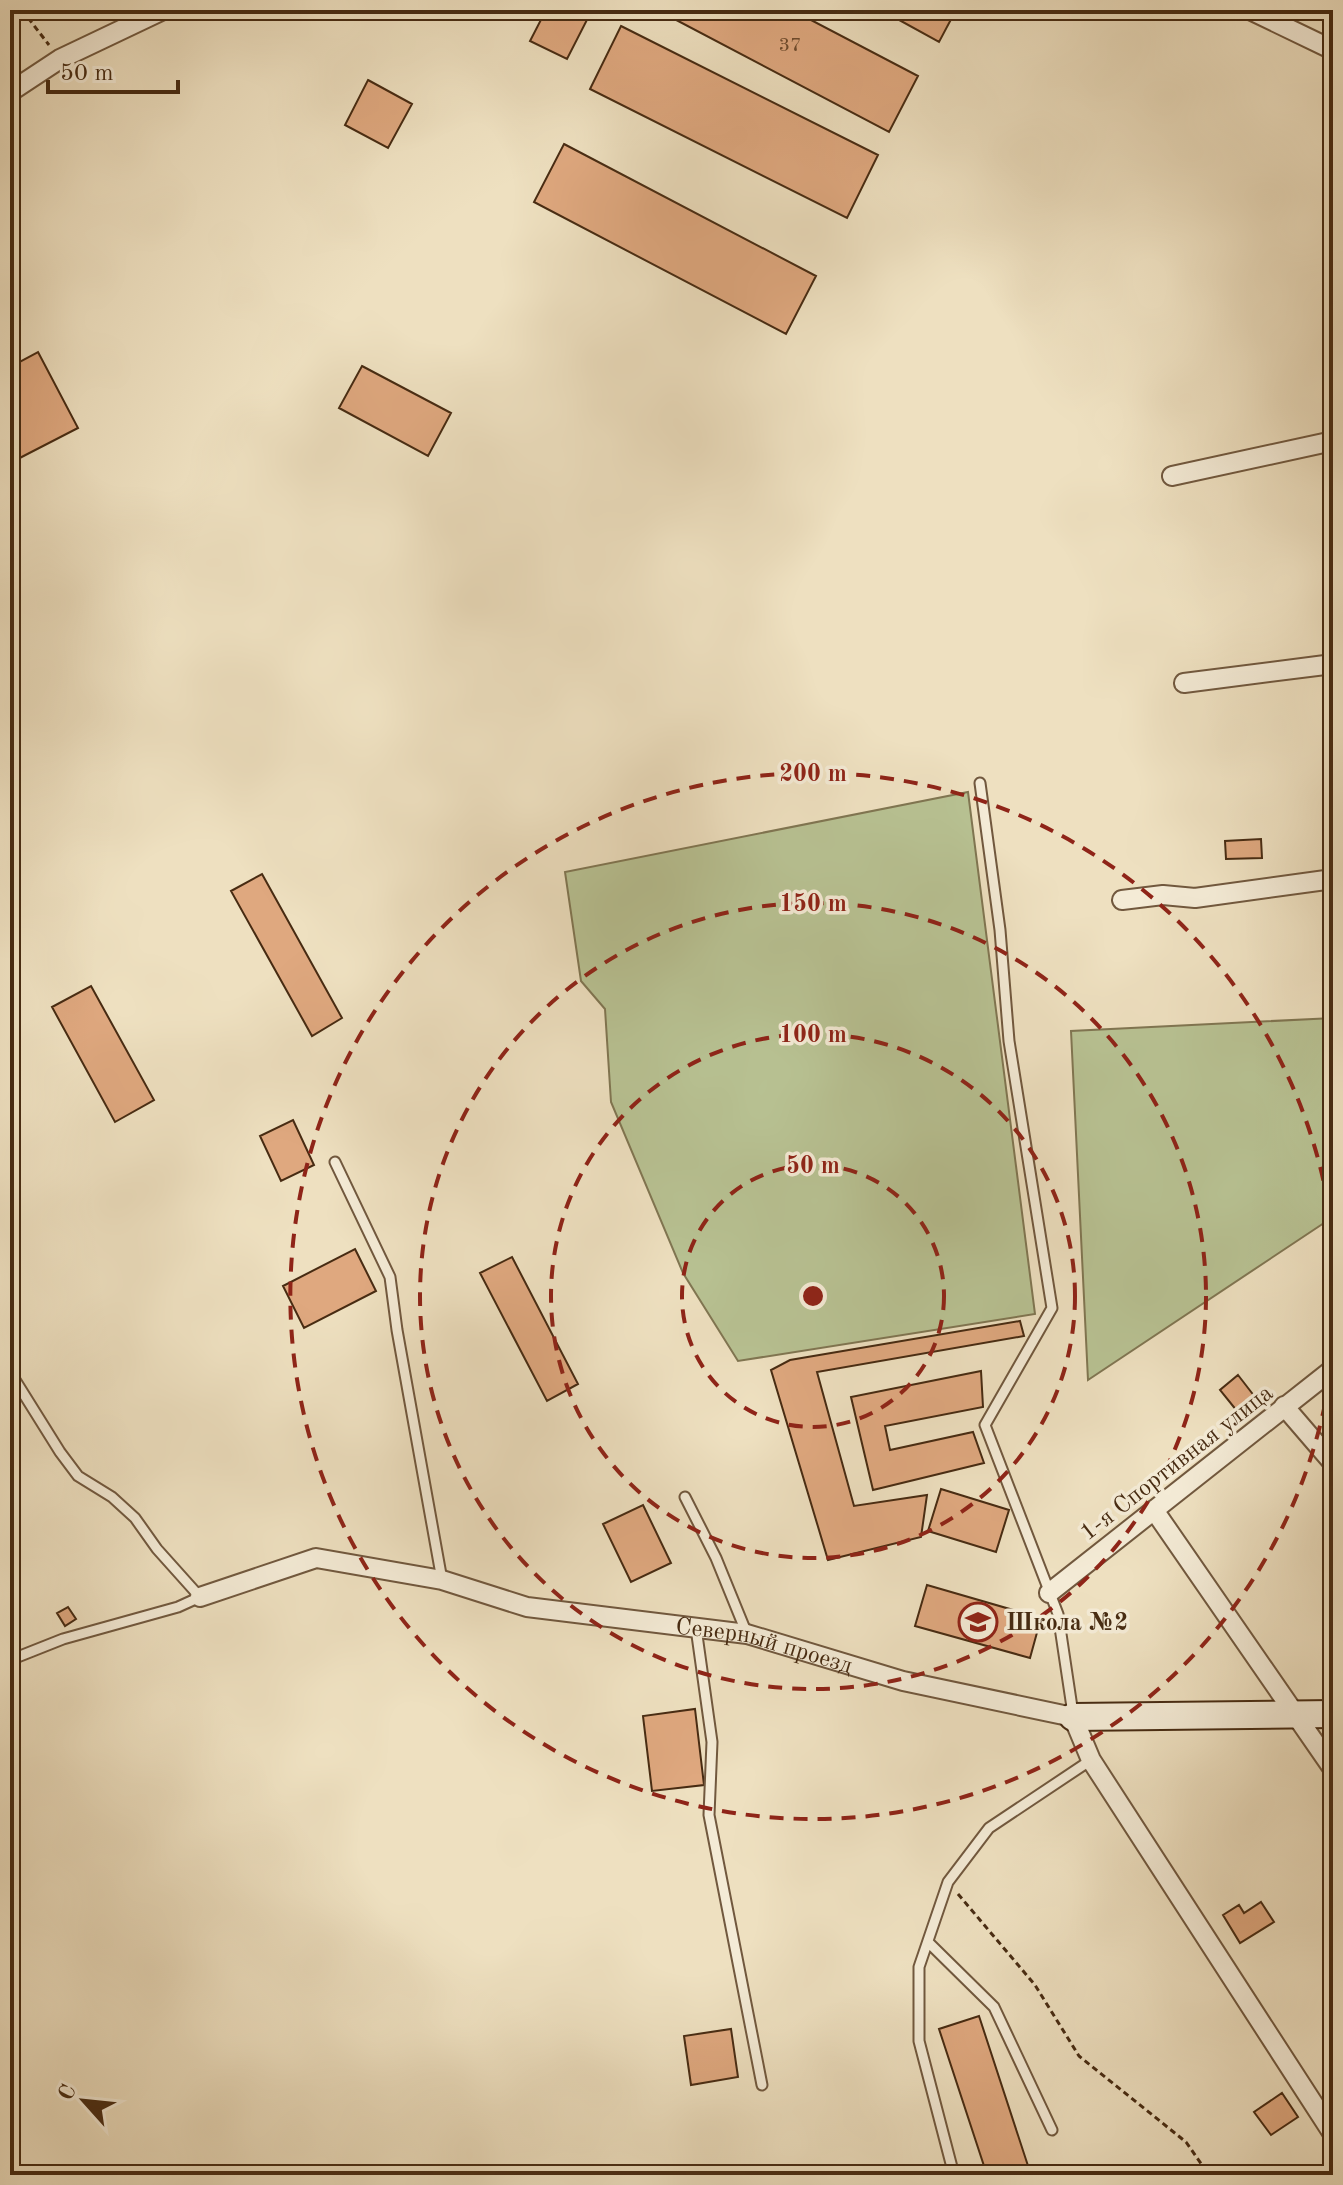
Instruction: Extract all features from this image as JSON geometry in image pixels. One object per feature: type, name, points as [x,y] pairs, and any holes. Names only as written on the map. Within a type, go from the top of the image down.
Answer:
[{"type":"street","points":[[10,92],[60,59],[163,10]]},
{"type":"street","points":[[1250,10],[1333,50]]},
{"type":"street","points":[[1172,476],[1333,441]]},
{"type":"street","points":[[1184,683],[1333,664]]},
{"type":"street","points":[[1122,900],[1163,895],[1195,898],[1333,879]]},
{"type":"street","name":"1-я Спортивная улица","points":[[1049,1593],[1333,1369]]},
{"type":"street","points":[[1284,1406],[1333,1463]]},
{"type":"street","points":[[1154,1510],[1333,1769]]},
{"type":"street","name":"Северный проезд","points":[[200,1597],[316,1558],[442,1580],[527,1607],[747,1634],[903,1681],[1073,1717],[1333,1714]]},
{"type":"street","points":[[1073,1717],[1091,1760],[1333,2134]]},
{"type":"lane","points":[[980,783],[1000,930],[1009,1041],[1052,1308],[985,1425],[1058,1614],[1073,1717]]},
{"type":"lane","points":[[335,1162],[390,1277],[442,1580]]},
{"type":"lane","points":[[10,1372],[78,1476],[112,1497],[135,1518],[157,1549],[200,1597],[178,1607],[63,1639],[10,1660]]},
{"type":"lane","points":[[685,1497],[716,1558],[747,1634]]},
{"type":"lane","points":[[696,1628],[712,1742],[709,1815],[762,2085]]},
{"type":"lane","points":[[954,2175],[919,2041],[919,1967],[948,1882],[989,1828],[1091,1760]]},
{"type":"lane","points":[[928,1942],[994,2007],[1052,2130]]},
{"type":"path","points":[[22,10],[60,59]]},
{"type":"path","points":[[948,1882],[1035,1985],[1079,2056],[1186,2142],[1209,2175]]},
{"type":"green space","points":[[968,792],[1035,1314],[738,1361],[683,1273],[611,1102],[605,1009],[581,981],[565,872]]},
{"type":"green space","points":[[1333,1018],[1333,1217],[1088,1380],[1071,1031]]},
{"type":"building","points":[[546,10],[592,10],[567,59],[530,41]]},
{"type":"building","points":[[662,10],[792,10],[918,76],[889,132]]},
{"type":"building","points":[[881,10],[956,10],[939,42]]},
{"type":"building","points":[[621,26],[878,155],[847,218],[590,89]]},
{"type":"building","points":[[368,80],[412,104],[388,148],[345,125]]},
{"type":"building","points":[[564,144],[816,276],[786,334],[534,202]]},
{"type":"building","points":[[38,352],[78,428],[10,463],[10,367]]},
{"type":"building","points":[[362,366],[451,413],[428,456],[339,408]]},
{"type":"building","points":[[1261,839],[1262,858],[1226,859],[1225,841]]},
{"type":"building","points":[[262,874],[342,1018],[312,1036],[231,891]]},
{"type":"building","points":[[91,986],[154,1100],[115,1122],[52,1007]]},
{"type":"building","points":[[293,1120],[314,1165],[281,1181],[260,1136]]},
{"type":"building","points":[[355,1249],[376,1291],[304,1328],[283,1286]]},
{"type":"building","points":[[512,1257],[578,1384],[547,1401],[480,1273]]},
{"type":"building","points":[[1020,1321],[1024,1336],[817,1372],[854,1506],[927,1495],[921,1537],[828,1560],[771,1370],[790,1360]]},
{"type":"building","points":[[981,1371],[983,1407],[885,1426],[890,1450],[973,1432],[984,1463],[873,1490],[851,1397]]},
{"type":"building","points":[[1238,1375],[1255,1397],[1237,1411],[1220,1390]]},
{"type":"building","points":[[941,1489],[1009,1510],[996,1552],[928,1531]]},
{"type":"building","points":[[643,1505],[671,1563],[631,1582],[603,1524]]},
{"type":"building","name":"Школа №2","points":[[927,1585],[1041,1618],[1030,1658],[915,1626]]},
{"type":"building","points":[[68,1607],[76,1619],[65,1626],[57,1613]]},
{"type":"building","points":[[695,1709],[704,1785],[652,1791],[643,1716]]},
{"type":"building","points":[[1261,1902],[1274,1922],[1240,1943],[1223,1915],[1239,1905],[1244,1913]]},
{"type":"building","points":[[979,2016],[1031,2175],[987,2175],[939,2029]]},
{"type":"building","points":[[731,2029],[738,2077],[691,2085],[684,2036]]},
{"type":"building","points":[[1282,2093],[1298,2117],[1271,2135],[1254,2112]]},
{"type":"place","name":"Школа №2","points":[[978,1622]]}]
